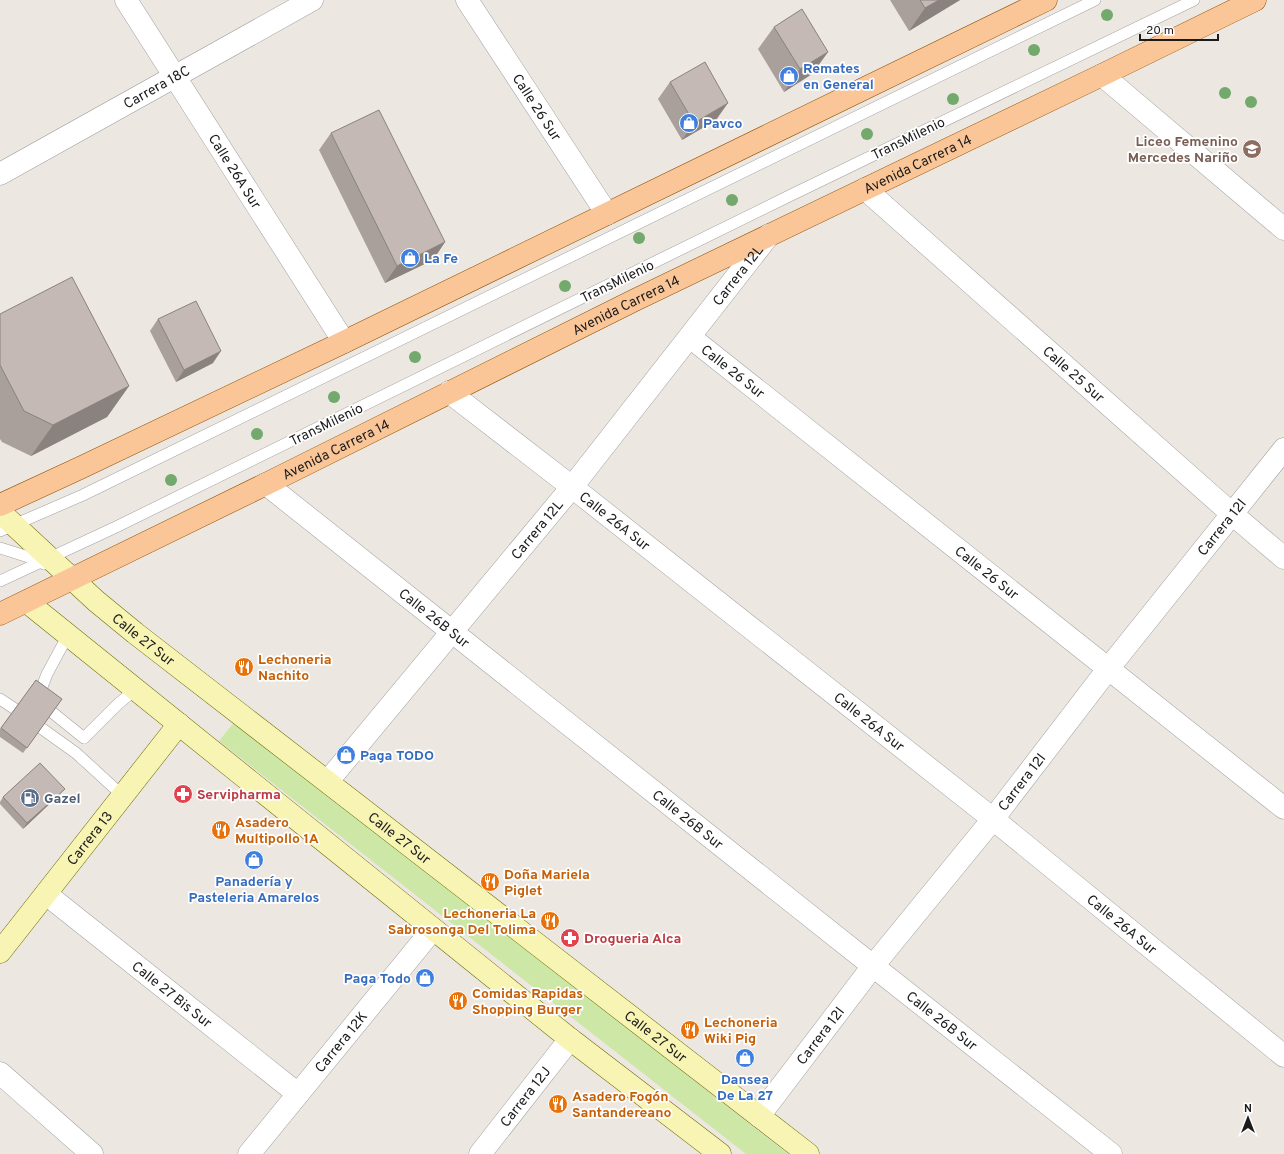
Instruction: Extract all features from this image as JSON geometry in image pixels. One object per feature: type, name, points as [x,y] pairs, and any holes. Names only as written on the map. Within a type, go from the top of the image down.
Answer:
[{"type":"main road","points":[[0,505],[344,342],[1046,0]]},
{"type":"main road","name":"Avenida Carrera 14","points":[[0,614],[266,484],[635,300],[1255,0]]},
{"type":"main road","name":"Calle 27 Sur","points":[[5,523],[45,560],[72,579],[134,633],[328,781],[808,1154]]},
{"type":"main road","points":[[27,602],[570,1040],[720,1154]]},
{"type":"main road","name":"Carrera 13","points":[[0,952],[179,724]]},
{"type":"street","name":"Calle 26A Sur","points":[[126,0],[344,342]]},
{"type":"street","name":"Carrera 18C","points":[[0,174],[312,0]]},
{"type":"street","name":"Calle 26 Sur","points":[[467,0],[607,214]]},
{"type":"street","points":[[1102,75],[1284,229]]},
{"type":"street","name":"Calle 25 Sur","points":[[865,189],[1231,513],[1284,558]]},
{"type":"street","name":"Carrera 12L","points":[[328,781],[572,487],[769,235]]},
{"type":"street","name":"Calle 26 Sur","points":[[690,337],[1284,808]]},
{"type":"street","name":"Calle 26A Sur","points":[[449,392],[572,487],[993,819],[1284,1056]]},
{"type":"street","name":"Carrera 12I","points":[[759,1116],[873,966],[993,819],[1108,669],[1284,448]]},
{"type":"street","name":"Calle 26B Sur","points":[[266,484],[1111,1154]]},
{"type":"street","name":"Calle 27 Bis Sur","points":[[46,894],[298,1094]]},
{"type":"street","name":"Carrera 12K","points":[[249,1154],[433,930]]},
{"type":"street","name":"Carrera 12J","points":[[480,1154],[570,1040]]},
{"type":"street","points":[[0,1073],[90,1153]]},
{"type":"lane","points":[[5,523],[83,495],[1095,0]]},
{"type":"lane","name":"TransMilenio","points":[[0,581],[1194,0]]},
{"type":"lane","points":[[0,548],[45,560]]},
{"type":"lane","points":[[40,692],[47,674],[68,635]]},
{"type":"lane","points":[[76,753],[84,738],[118,704],[136,689]]},
{"type":"lane","points":[[0,699],[15,709]]},
{"type":"lane","points":[[53,713],[84,738]]},
{"type":"lane","points":[[41,728],[76,753],[123,796]]},
{"type":"green space","points":[[235,721],[788,1154],[746,1154],[219,741]]},
{"type":"building","points":[[920,0],[939,0],[925,8]]},
{"type":"building","points":[[802,9],[828,52],[800,69],[774,27]]},
{"type":"building","points":[[705,62],[728,103],[694,123],[670,82]]},
{"type":"building","points":[[379,110],[445,242],[397,266],[331,133]]},
{"type":"building","points":[[72,277],[129,386],[53,425],[24,411],[0,365],[0,314]]},
{"type":"building","points":[[196,301],[221,351],[184,370],[158,319]]},
{"type":"building","points":[[36,680],[62,699],[27,748],[1,728]]},
{"type":"building","name":"Gazel","points":[[40,763],[65,789],[27,823],[3,797]]},
{"type":"place","name":"Remates en General","points":[[789,76]]},
{"type":"place","name":"Pavco","points":[[689,123]]},
{"type":"place","name":"Liceo Femenino Mercedes Nariño","points":[[1252,149]]},
{"type":"place","name":"La Fe","points":[[410,258]]},
{"type":"place","name":"Lechoneria Nachito","points":[[244,667]]},
{"type":"place","name":"Paga TODO","points":[[346,755]]},
{"type":"place","name":"Servipharma","points":[[183,794]]},
{"type":"place","name":"Gazel","points":[[30,798]]},
{"type":"place","name":"Asadero Multipollo 1A","points":[[221,830]]},
{"type":"place","name":"Panadería y Pasteleria Amarelos","points":[[254,860]]},
{"type":"place","name":"Doña Mariela Piglet","points":[[490,882]]},
{"type":"place","name":"Lechoneria La Sabrosonga Del Tolima","points":[[550,921]]},
{"type":"place","name":"Drogueria Alca","points":[[570,938]]},
{"type":"place","name":"Paga Todo","points":[[425,978]]},
{"type":"place","name":"Comidas Rapidas Shopping Burger","points":[[458,1001]]},
{"type":"place","name":"Lechoneria Wiki Pig","points":[[690,1030]]},
{"type":"place","name":"Dansea De La 27","points":[[745,1058]]},
{"type":"place","name":"Asadero Fogón Santandereano","points":[[558,1104]]}]
